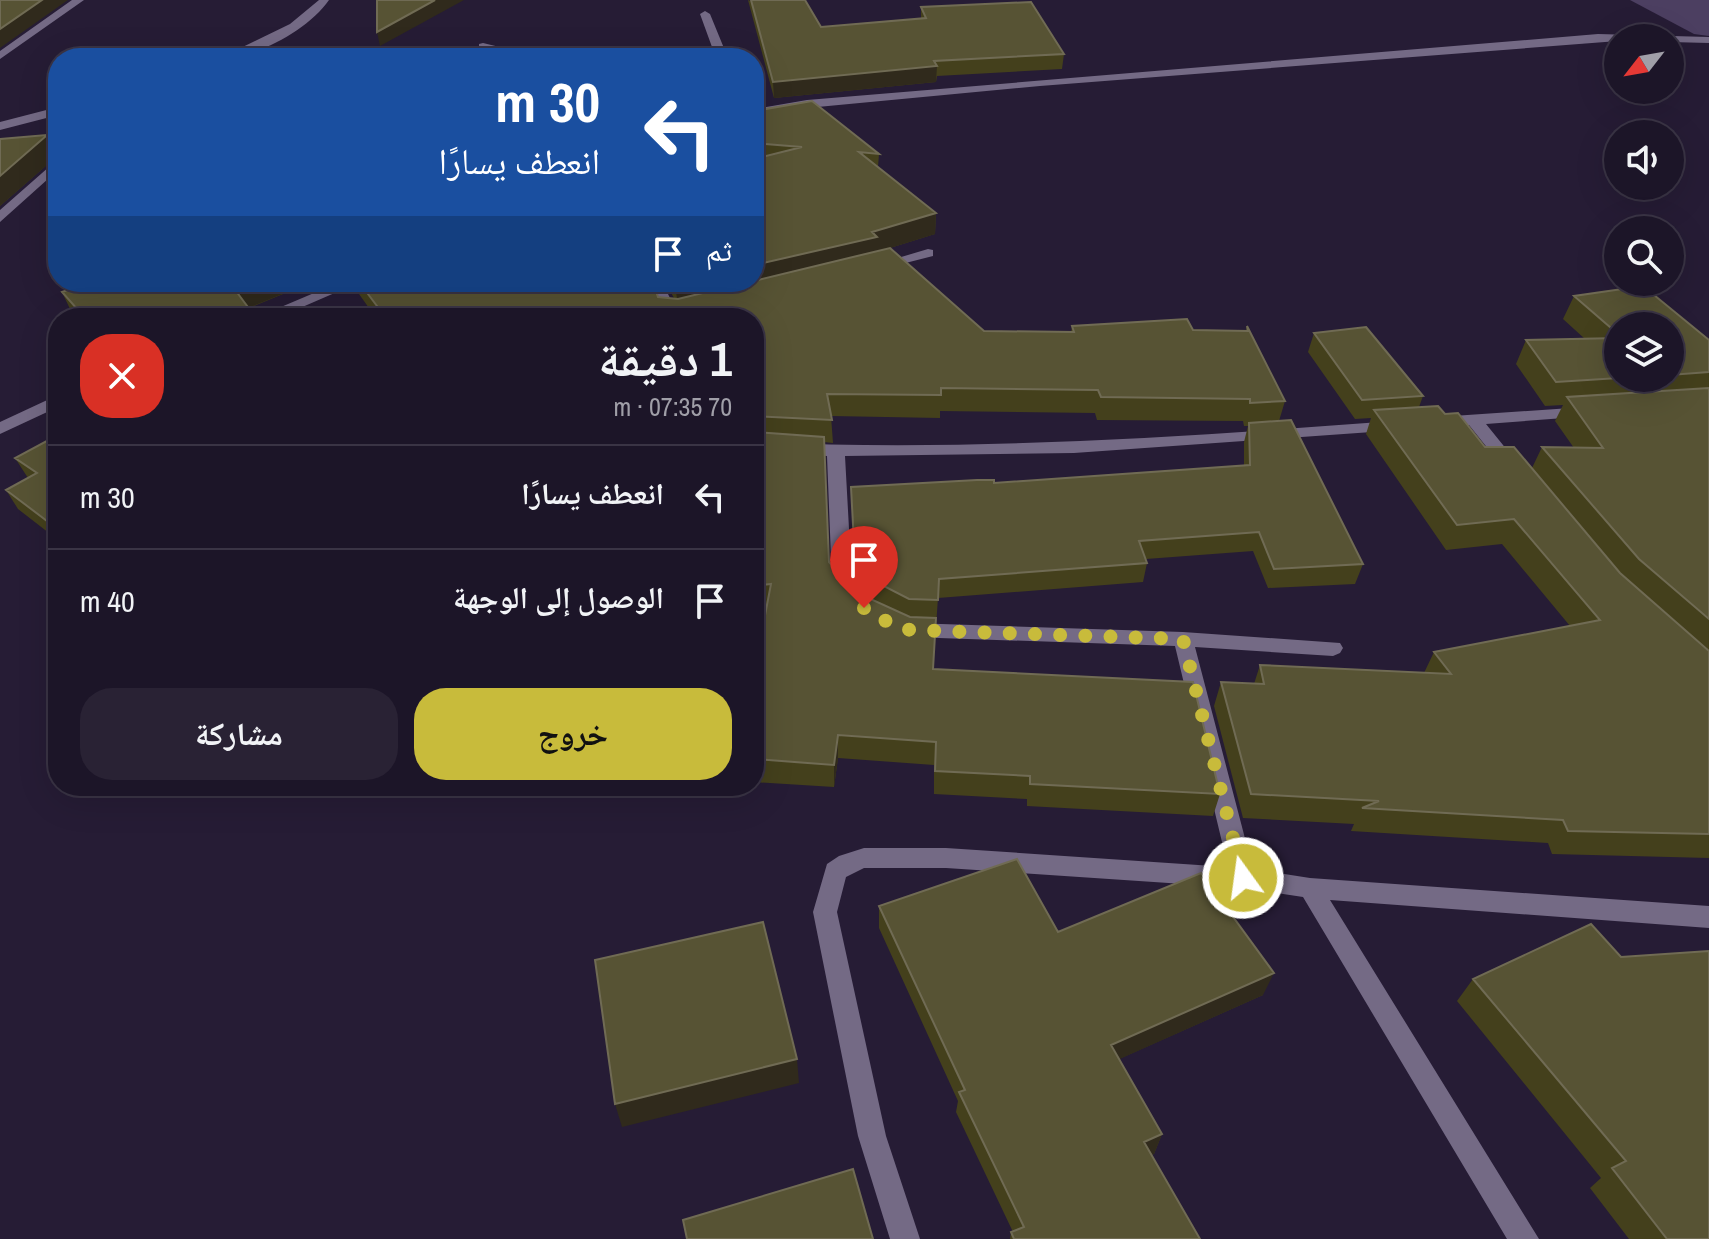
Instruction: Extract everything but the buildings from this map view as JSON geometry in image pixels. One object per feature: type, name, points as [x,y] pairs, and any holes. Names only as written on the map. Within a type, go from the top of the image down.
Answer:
[{"type":"street","points":[[0,56],[79,0]]},
{"type":"street","points":[[248,48],[289,29],[320,8],[324,0]]},
{"type":"street","points":[[705,14],[718,48]]},
{"type":"street","points":[[764,109],[1054,80],[1598,37],[1709,40]]},
{"type":"street","points":[[483,46],[491,48]]},
{"type":"street","points":[[0,126],[48,114]]},
{"type":"street","points":[[0,218],[48,172]]},
{"type":"street","points":[[868,268],[928,253]]},
{"type":"street","points":[[288,308],[328,292]]},
{"type":"street","points":[[0,429],[48,405]]},
{"type":"street","points":[[764,448],[836,452],[1007,450],[1599,411]]},
{"type":"street","points":[[1473,419],[1523,481]]},
{"type":"street","points":[[836,452],[842,583],[850,599],[869,612]]},
{"type":"street","points":[[889,622],[910,630],[1183,639],[1333,648]]},
{"type":"street","points":[[1183,639],[1243,878]]},
{"type":"street","points":[[905,1239],[872,1136],[825,912],[835,871],[847,863],[864,858],[946,858],[1243,878],[1310,888],[1709,917]]},
{"type":"street","points":[[1310,888],[1524,1239]]},
{"type":"shaded area","points":[[1630,0],[1709,0],[1709,36],[1694,34],[1684,29],[1684,24],[1675,24]]},
{"type":"route","points":[[864,608],[878,618],[910,630],[1183,639],[1243,878]]}]
